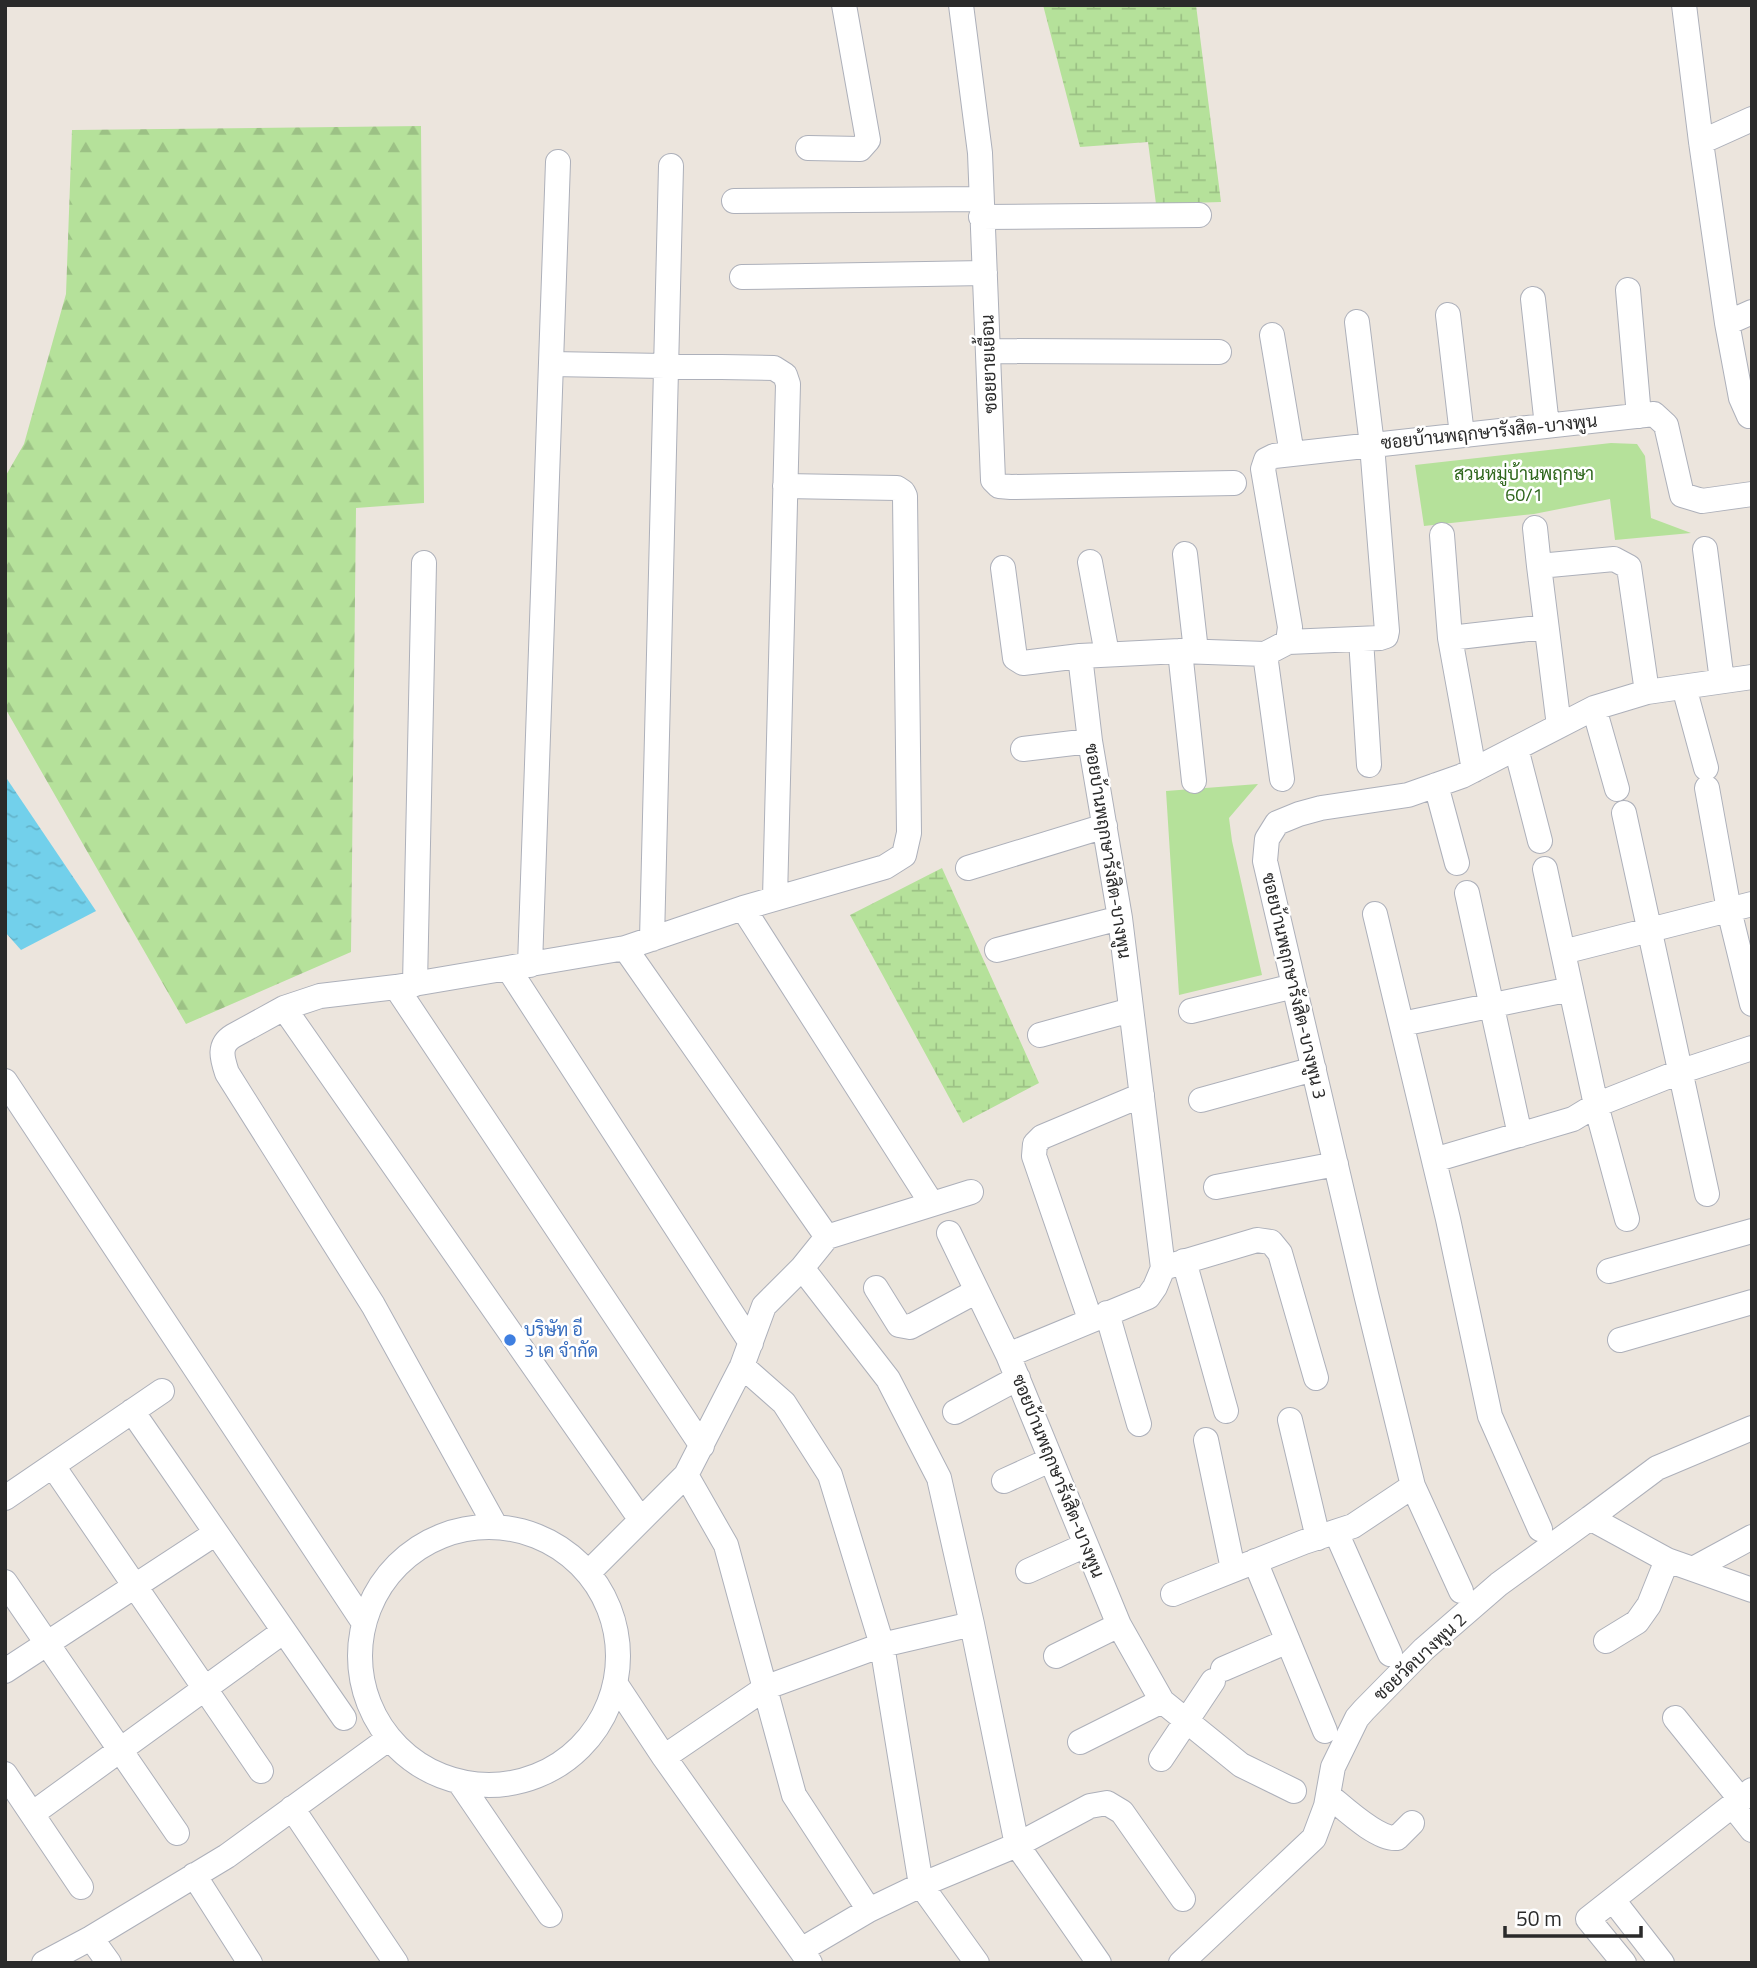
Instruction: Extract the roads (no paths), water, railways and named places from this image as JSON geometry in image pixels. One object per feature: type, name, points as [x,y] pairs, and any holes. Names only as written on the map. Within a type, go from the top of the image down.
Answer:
[{"type":"street","points":[[808,148],[860,149],[868,140],[844,5]]},
{"type":"street","name":"ซอยยายเยื้อน","points":[[961,5],[980,153],[993,480],[999,486],[1011,487],[1234,483]]},
{"type":"street","points":[[1684,5],[1727,323],[1741,398],[1751,418]]},
{"type":"street","points":[[1701,142],[1752,119]]},
{"type":"street","points":[[558,162],[551,364],[519,966],[746,1355],[784,1403],[830,1475],[881,1646],[921,1885],[977,1963]]},
{"type":"street","points":[[652,939],[671,166]]},
{"type":"street","points":[[734,201],[1199,215]]},
{"type":"street","points":[[742,277],[985,273]]},
{"type":"street","points":[[1628,289],[1639,416],[1654,414],[1666,425],[1682,495],[1702,501],[1752,494]]},
{"type":"street","points":[[1533,299],[1547,426]]},
{"type":"street","points":[[1727,323],[1752,312]]},
{"type":"street","points":[[1448,315],[1462,435]]},
{"type":"street","points":[[1003,568],[1015,658],[1023,663],[1107,654],[1188,651],[1265,654],[1288,642],[1386,636],[1372,445],[1357,322]]},
{"type":"street","points":[[1272,335],[1292,454]]},
{"type":"street","points":[[989,351],[1219,352]]},
{"type":"street","points":[[551,364],[774,369],[786,375],[788,384],[775,898]]},
{"type":"street","name":"ซอยบ้านพฤกษารังสิต-บางพูน","points":[[1288,642],[1290,627],[1263,469],[1266,460],[1273,456],[1639,416]]},
{"type":"street","points":[[496,1527],[373,1305],[227,1073],[222,1049],[227,1040],[284,1008],[320,996],[406,986],[625,948],[775,898],[885,867],[904,855],[909,833],[905,496],[897,488],[785,486]]},
{"type":"street","points":[[1535,528],[1559,726]]},
{"type":"street","points":[[1442,535],[1450,638],[1474,770]]},
{"type":"street","points":[[1705,549],[1722,681]]},
{"type":"street","points":[[1185,554],[1194,781]]},
{"type":"street","points":[[1539,566],[1614,559],[1629,567],[1647,692]]},
{"type":"street","points":[[1090,562],[1107,654]]},
{"type":"street","points":[[424,563],[406,986],[702,1446]]},
{"type":"street","points":[[1450,638],[1546,627]]},
{"type":"street","points":[[1361,639],[1369,765]]},
{"type":"street","points":[[1265,654],[1282,779]]},
{"type":"street","name":"ซอยบ้านพฤกษารังสิต-บางพูน","points":[[1080,656],[1090,741],[1120,918],[1142,1096],[1173,1265],[1148,1297],[1008,1355],[1119,1625],[1162,1702],[1241,1765],[1294,1791]]},
{"type":"street","name":"ซอยบ้านพฤกษารังสิต-บางพูน 3","points":[[1461,1591],[1413,1486],[1265,861],[1267,839],[1277,823],[1321,808],[1408,795],[1474,770],[1594,708],[1647,692],[1752,677]]},
{"type":"street","points":[[1684,687],[1741,907],[1752,1004]]},
{"type":"street","points":[[1594,708],[1616,789]]},
{"type":"street","points":[[1023,749],[1090,741]]},
{"type":"street","points":[[1516,748],[1539,841]]},
{"type":"street","points":[[1436,785],[1457,863]]},
{"type":"street","points":[[1624,813],[1707,1194]]},
{"type":"street","points":[[968,868],[1104,826]]},
{"type":"street","points":[[1545,869],[1596,1105],[1627,1219]]},
{"type":"street","points":[[1467,893],[1520,1136]]},
{"type":"street","points":[[1563,952],[1741,907]]},
{"type":"street","points":[[743,908],[932,1204]]},
{"type":"street","points":[[1375,914],[1434,1160],[1490,1416],[1540,1529]]},
{"type":"street","points":[[997,950],[1120,918]]},
{"type":"street","points":[[625,948],[827,1237]]},
{"type":"street","points":[[1191,1011],[1294,986]]},
{"type":"street","points":[[1402,1024],[1571,989]]},
{"type":"street","points":[[284,1008],[641,1520]]},
{"type":"street","points":[[1040,1035],[1131,1010]]},
{"type":"street","points":[[1434,1160],[1573,1119],[1596,1105],[1682,1071],[1752,1048]]},
{"type":"street","points":[[1201,1100],[1314,1069]]},
{"type":"street","points":[[5,1081],[364,1623]]},
{"type":"street","points":[[1139,1424],[1099,1316],[1034,1156],[1035,1144],[1042,1137],[1142,1096]]},
{"type":"street","points":[[1216,1187],[1336,1164]]},
{"type":"street","points":[[588,1573],[686,1475],[746,1355],[764,1306],[802,1268],[827,1237],[971,1192]]},
{"type":"street","points":[[1609,1271],[1752,1231]]},
{"type":"street","points":[[949,1233],[1008,1355]]},
{"type":"street","points":[[1226,1411],[1173,1265],[1257,1240],[1271,1242],[1280,1253],[1316,1378]]},
{"type":"street","points":[[802,1268],[888,1379],[939,1478],[1017,1845],[1099,1963]]},
{"type":"street","points":[[876,1288],[899,1325],[905,1328],[977,1292]]},
{"type":"street","points":[[1620,1340],[1752,1302]]},
{"type":"street","points":[[955,1412],[1018,1378]]},
{"type":"street","points":[[5,1498],[162,1391]]},
{"type":"street","points":[[132,1411],[344,1718]]},
{"type":"street","points":[[1290,1420],[1327,1535],[1390,1654]]},
{"type":"street","name":"ซอยวัดบางพูน 2","points":[[1181,1963],[1314,1838],[1326,1806],[1333,1767],[1357,1718],[1424,1649],[1499,1584],[1657,1468],[1752,1428]]},
{"type":"street","points":[[1206,1440],[1244,1565],[1288,1641],[1325,1731]]},
{"type":"street","points":[[1004,1481],[1050,1460]]},
{"type":"street","points":[[53,1465],[261,1771]]},
{"type":"street","points":[[686,1475],[726,1545],[794,1795],[869,1910]]},
{"type":"street","points":[[1172,1594],[1244,1565],[1353,1527],[1413,1486]]},
{"type":"street","points":[[1590,1518],[1663,1568],[1693,1569],[1752,1590]]},
{"type":"street","points":[[496,1527],[530,1533],[541,1538],[562,1549],[588,1573],[608,1606],[618,1644],[615,1683],[601,1721],[575,1753],[540,1775],[501,1786],[460,1783],[420,1767],[388,1738],[368,1703],[359,1663],[364,1623],[382,1583],[413,1551],[452,1532],[496,1527]]},
{"type":"street","points":[[5,1671],[216,1533]]},
{"type":"street","points":[[1693,1569],[1752,1537]]},
{"type":"street","points":[[1028,1572],[1086,1545]]},
{"type":"street","points":[[1606,1641],[1637,1622],[1649,1605],[1663,1568]]},
{"type":"street","points":[[5,1582],[177,1833]]},
{"type":"street","points":[[664,1757],[766,1687],[881,1646],[972,1624]]},
{"type":"street","points":[[1056,1656],[1119,1625]]},
{"type":"street","points":[[32,1814],[284,1631]]},
{"type":"street","points":[[1161,1759],[1218,1675],[1288,1641]]},
{"type":"street","points":[[615,1683],[664,1757],[806,1956],[869,1910],[1017,1845],[1090,1806],[1107,1803],[1122,1812],[1183,1899]]},
{"type":"street","points":[[1080,1742],[1162,1702]]},
{"type":"street","points":[[1675,1718],[1742,1799],[1752,1830]]},
{"type":"street","points":[[44,1963],[91,1938],[227,1856],[388,1738]]},
{"type":"street","points":[[5,1774],[81,1887]]},
{"type":"street","points":[[460,1783],[550,1915]]},
{"type":"street","points":[[1328,1795],[1353,1816],[1387,1838],[1397,1838],[1412,1823]]},
{"type":"street","points":[[1620,1961],[1588,1919],[1742,1799]]},
{"type":"street","points":[[292,1808],[396,1963]]},
{"type":"street","points":[[194,1875],[250,1963]]},
{"type":"street","points":[[1612,1900],[1662,1963]]},
{"type":"street","points":[[91,1938],[109,1963]]},
{"type":"water","points":[[5,776],[96,911],[21,950],[5,932]]},
{"type":"place","name":"บริษัท อี 3 เค จำกัด","points":[[510,1340]]},
{"type":"park label","name":"สวนหมู่บ้านพฤกษา 60/1","points":[[1524,484]]}]
